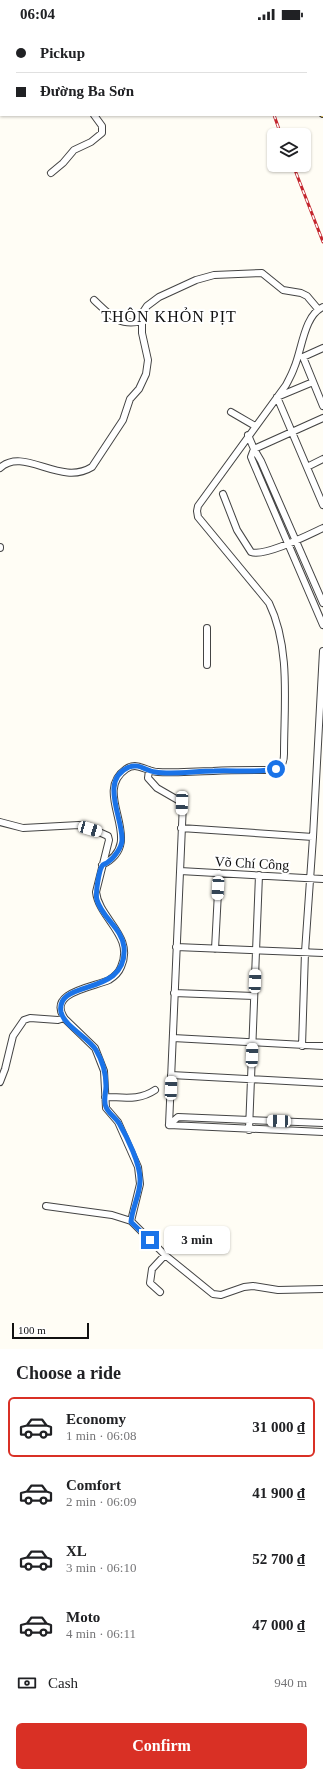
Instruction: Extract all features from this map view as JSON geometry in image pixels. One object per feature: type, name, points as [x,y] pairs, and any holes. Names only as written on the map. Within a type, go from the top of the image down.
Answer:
[{"type":"street","points":[[51,173],[63,164],[74,150],[92,142],[102,132],[102,126],[95,116]]},
{"type":"street","points":[[0,468],[11,461],[19,460],[62,472],[76,472],[92,467],[123,420],[130,399],[139,389],[146,374],[148,360],[142,332],[143,312],[147,306],[159,297],[196,280],[214,275],[262,273],[283,290],[302,293],[320,308],[310,319],[294,368],[286,385],[248,435],[214,486],[198,506],[197,511],[198,517],[269,603],[274,614],[279,631],[283,665],[284,761],[280,766],[271,770],[156,772],[136,765],[128,768],[121,772],[115,781],[114,802],[122,833],[122,844],[113,857],[102,865]]},
{"type":"street","points":[[94,300],[111,316],[120,321],[142,321]]},
{"type":"street","points":[[323,348],[303,357],[323,406]]},
{"type":"street","points":[[277,398],[313,382]]},
{"type":"street","points":[[277,398],[323,505]]},
{"type":"street","points":[[230,412],[255,426]]},
{"type":"street","points":[[323,418],[254,449],[251,457],[323,625]]},
{"type":"street","points":[[248,435],[261,461],[323,603]]},
{"type":"street","points":[[307,467],[323,459]]},
{"type":"street","points":[[317,490],[323,487]]},
{"type":"street","points":[[222,494],[237,530],[251,552],[261,553],[296,541],[323,528]]},
{"type":"street","points":[[207,628],[207,665]]},
{"type":"street","points":[[302,1046],[305,952],[323,651]]},
{"type":"street","points":[[149,770],[148,778],[157,788],[182,803],[169,1126]]},
{"type":"street","points":[[315,800],[323,800]]},
{"type":"street","points":[[0,822],[23,828],[79,825],[108,836],[109,840],[96,892],[97,900],[123,941],[124,949],[121,966],[116,974],[108,980],[77,990],[66,997],[61,1006],[64,1018],[95,1048],[104,1071],[106,1086],[104,1097],[106,1108],[118,1122],[139,1171],[140,1184],[131,1222]]},
{"type":"street","points":[[181,828],[313,838]]},
{"type":"street","name":"Võ Chí Công","points":[[180,871],[323,878]]},
{"type":"street","points":[[215,949],[219,873]]},
{"type":"street","points":[[249,1130],[260,875]]},
{"type":"street","points":[[176,947],[323,953]]},
{"type":"street","points":[[174,993],[254,996]]},
{"type":"street","points":[[0,1082],[5,1069],[12,1036],[24,1020],[30,1018],[58,1020],[64,1018]]},
{"type":"street","points":[[173,1038],[323,1046]]},
{"type":"street","points":[[0,1073],[5,1069]]},
{"type":"street","points":[[171,1075],[323,1083]]},
{"type":"street","points":[[104,1097],[136,1098],[156,1090]]},
{"type":"street","points":[[169,1126],[178,1117],[323,1123]]},
{"type":"street","points":[[169,1126],[323,1132]]},
{"type":"street","points":[[46,1206],[112,1215],[131,1222],[209,1292],[217,1295],[225,1294],[249,1286],[278,1290],[323,1288]]},
{"type":"street","points":[[160,1292],[150,1283],[151,1272],[165,1254]]},
{"type":"railway","points":[[274,116],[279,128]]},
{"type":"railway","points":[[296,172],[323,242]]},
{"type":"district","name":"THÔN KHỎN PỊT","points":[[169,316]]},
{"type":"route","points":[[150,1240],[131,1222],[140,1184],[140,1176],[138,1167],[118,1122],[106,1108],[104,1097],[106,1081],[100,1059],[95,1048],[63,1017],[61,1006],[66,997],[77,990],[112,978],[121,966],[124,949],[123,941],[97,900],[96,892],[102,865],[113,857],[122,844],[122,833],[114,802],[115,781],[121,772],[136,765],[156,772],[276,769]]}]
